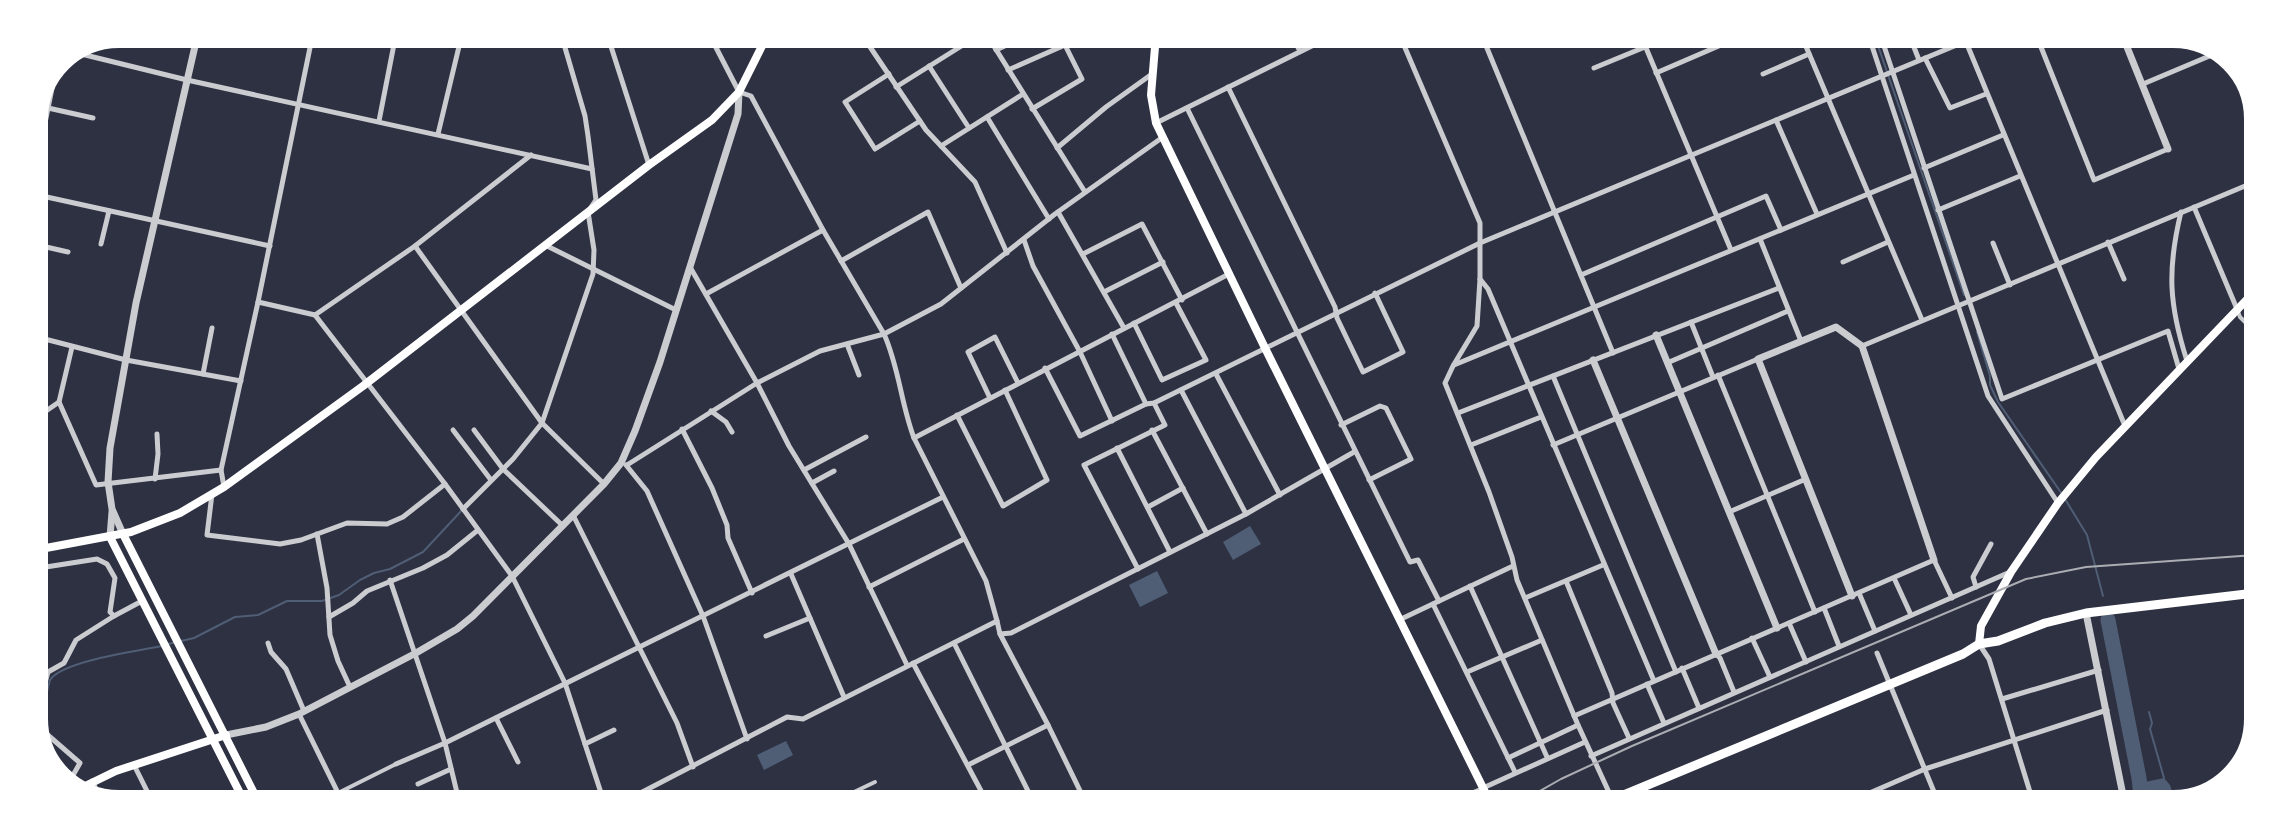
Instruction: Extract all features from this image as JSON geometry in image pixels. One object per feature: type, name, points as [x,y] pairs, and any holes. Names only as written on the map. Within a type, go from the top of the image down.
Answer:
[{"type":"highway","points":[[1632,794],[1963,654],[1979,644],[1998,641],[2044,623],[2086,613],[2248,594]]},
{"type":"main road","points":[[44,548],[123,534],[180,513],[224,487],[367,382],[649,165],[712,120],[739,92],[763,44]]},
{"type":"main road","points":[[1155,44],[1152,107],[1156,123],[1486,794]]},
{"type":"main road","points":[[1979,644],[1982,626],[2011,572],[2059,502],[2096,456],[2247,299]]},
{"type":"main road","points":[[123,534],[255,794]]},
{"type":"main road","points":[[110,537],[241,794]]},
{"type":"main road","points":[[85,786],[134,765],[226,735]]},
{"type":"street","points":[[110,537],[112,509],[108,482],[110,448],[155,222],[195,44]]},
{"type":"street","points":[[224,487],[220,470],[270,246],[311,44]]},
{"type":"street","points":[[379,121],[394,44]]},
{"type":"street","points":[[438,134],[460,44]]},
{"type":"street","points":[[463,509],[503,469],[542,423],[593,269],[594,250],[588,212],[596,200],[592,169],[585,116],[564,44]]},
{"type":"street","points":[[610,44],[649,165]]},
{"type":"street","points":[[624,464],[738,114],[739,92],[714,44]]},
{"type":"street","points":[[868,44],[920,121],[975,182],[1007,253]]},
{"type":"street","points":[[897,87],[964,44]]},
{"type":"street","points":[[992,44],[1085,192]]},
{"type":"street","points":[[996,50],[1009,44]]},
{"type":"street","points":[[1296,44],[1300,51]]},
{"type":"street","points":[[1156,123],[1311,44]]},
{"type":"street","points":[[1403,44],[1480,223],[1477,326],[1445,383],[1471,445],[1525,598],[1609,794]]},
{"type":"street","points":[[1485,44],[1613,353]]},
{"type":"street","points":[[1644,44],[1731,250]]},
{"type":"street","points":[[1805,44],[1922,320]]},
{"type":"street","points":[[1871,44],[1988,396],[2059,502]]},
{"type":"street","points":[[1883,44],[2002,399],[2168,330],[2180,369]]},
{"type":"street","points":[[1914,44],[1950,108],[1986,94]]},
{"type":"street","points":[[1045,369],[1080,436],[1216,374],[1295,332],[1480,243],[1893,72],[1954,44]]},
{"type":"street","points":[[1967,44],[2125,426]]},
{"type":"street","points":[[2040,44],[2094,180],[2168,149],[2126,44]]},
{"type":"street","points":[[1008,70],[1065,45],[1082,79],[1032,109]]},
{"type":"street","points":[[1656,73],[1721,45]]},
{"type":"street","points":[[1594,68],[1645,47]]},
{"type":"street","points":[[81,54],[187,80],[592,169]]},
{"type":"street","points":[[1764,74],[1809,54]]},
{"type":"street","points":[[2143,84],[2212,55]]},
{"type":"street","points":[[929,66],[969,128]]},
{"type":"street","points":[[888,74],[845,102],[875,149],[920,121]]},
{"type":"street","points":[[1057,148],[1106,107],[1152,74]]},
{"type":"street","points":[[44,128],[53,82]]},
{"type":"street","points":[[1228,87],[1364,372],[1404,352],[1375,293]]},
{"type":"street","points":[[739,92],[751,96],[823,230],[884,334],[892,352],[904,413],[914,438],[986,581],[1000,634],[1048,724],[1082,794]]},
{"type":"street","points":[[941,146],[1023,94]]},
{"type":"street","points":[[48,108],[93,118]]},
{"type":"street","points":[[1187,108],[1295,332],[1410,562],[1418,560],[1439,601]]},
{"type":"street","points":[[987,117],[1049,219]]},
{"type":"street","points":[[1776,120],[1817,214]]},
{"type":"street","points":[[1924,168],[2003,135]]},
{"type":"street","points":[[226,735],[266,727],[302,712],[416,653],[457,629],[473,616],[624,464],[757,383],[820,351],[884,334],[941,304],[1049,219],[1163,137]]},
{"type":"street","points":[[315,315],[415,246],[531,155]]},
{"type":"street","points":[[1453,366],[1914,175]]},
{"type":"street","points":[[1938,210],[2020,176]]},
{"type":"street","points":[[1862,346],[2247,185]]},
{"type":"street","points":[[44,196],[270,246]]},
{"type":"street","points":[[1581,275],[1766,196],[1781,230]]},
{"type":"street","points":[[2194,207],[2240,317],[2246,323]]},
{"type":"street","points":[[101,244],[109,211]]},
{"type":"street","points":[[841,261],[928,212],[961,288]]},
{"type":"street","points":[[1059,212],[1124,328]]},
{"type":"street","points":[[2181,212],[2172,256],[2171,276],[2175,321],[2187,361]]},
{"type":"street","points":[[1083,254],[1142,224],[1163,262],[1206,360],[1162,380],[1134,323]]},
{"type":"street","points":[[706,294],[823,230]]},
{"type":"street","points":[[1760,239],[1801,341]]},
{"type":"street","points":[[1024,240],[1033,266],[1080,352],[1112,421]]},
{"type":"street","points":[[1843,262],[1888,242]]},
{"type":"street","points":[[1993,243],[2010,285]]},
{"type":"street","points":[[2108,243],[2124,279]]},
{"type":"street","points":[[545,245],[676,310]]},
{"type":"street","points":[[415,246],[542,423],[604,484]]},
{"type":"street","points":[[44,247],[68,252]]},
{"type":"street","points":[[1104,292],[1163,262]]},
{"type":"street","points":[[690,267],[804,470],[849,544],[910,664],[983,794]]},
{"type":"street","points":[[914,438],[1229,274]]},
{"type":"street","points":[[1480,279],[1488,289],[1654,681]]},
{"type":"street","points":[[1458,413],[1779,288]]},
{"type":"street","points":[[258,302],[315,315],[445,484],[512,576],[565,684],[601,794]]},
{"type":"street","points":[[1667,363],[1788,311]]},
{"type":"street","points":[[1691,322],[1767,495],[1815,612]]},
{"type":"street","points":[[1553,445],[1836,327],[1862,346],[1934,560],[1952,598]]},
{"type":"street","points":[[203,374],[212,328]]},
{"type":"street","points":[[1112,334],[1146,404]]},
{"type":"street","points":[[1656,335],[1777,628]]},
{"type":"street","points":[[990,398],[968,352],[995,337],[1018,383]]},
{"type":"street","points":[[44,339],[126,360],[241,381]]},
{"type":"street","points":[[847,344],[859,375]]},
{"type":"street","points":[[72,346],[59,402],[96,485],[123,484],[220,470]]},
{"type":"street","points":[[1758,359],[1855,594],[1875,631]]},
{"type":"street","points":[[1593,360],[1734,692]]},
{"type":"street","points":[[1216,374],[1280,495]]},
{"type":"street","points":[[1553,376],[1676,672]]},
{"type":"street","points":[[957,415],[1003,506],[1047,480],[1005,390]]},
{"type":"street","points":[[1181,390],[1246,514]]},
{"type":"street","points":[[44,412],[59,402]]},
{"type":"street","points":[[1138,569],[1084,465],[1165,425],[1154,403]]},
{"type":"street","points":[[1341,425],[1380,406],[1386,408],[1411,459],[1369,480]]},
{"type":"street","points":[[711,411],[726,422],[732,432]]},
{"type":"street","points":[[1471,445],[1541,417]]},
{"type":"street","points":[[682,429],[712,488],[727,525],[728,538],[752,593]]},
{"type":"street","points":[[453,430],[491,480]]},
{"type":"street","points":[[474,430],[503,469],[563,526]]},
{"type":"street","points":[[1152,430],[1207,534]]},
{"type":"street","points":[[155,479],[158,454],[157,434]]},
{"type":"street","points":[[804,470],[866,437]]},
{"type":"street","points":[[1117,448],[1170,552]]},
{"type":"street","points":[[1000,634],[1011,633],[1246,514],[1354,452]]},
{"type":"street","points":[[624,464],[647,491],[703,616],[747,739]]},
{"type":"street","points":[[812,483],[834,471]]},
{"type":"street","points":[[1729,512],[1806,479]]},
{"type":"street","points":[[212,495],[207,535],[280,544],[318,534],[347,523],[387,524],[403,517],[445,484]]},
{"type":"street","points":[[1148,507],[1183,488]]},
{"type":"street","points":[[268,643],[271,652],[286,669],[302,712],[338,793],[640,648],[943,497]]},
{"type":"street","points":[[112,509],[123,534]]},
{"type":"street","points":[[573,515],[677,723],[693,767]]},
{"type":"street","points":[[329,617],[368,591],[423,568],[447,555],[478,530]]},
{"type":"street","points":[[318,534],[328,596],[330,635],[350,687]]},
{"type":"street","points":[[869,587],[964,539]]},
{"type":"street","points":[[1976,587],[1973,577],[1991,544]]},
{"type":"street","points":[[44,567],[97,559],[107,564],[115,578],[110,612],[114,616]]},
{"type":"street","points":[[1574,716],[1934,560]]},
{"type":"street","points":[[1525,598],[1603,565]]},
{"type":"street","points":[[1399,620],[1513,566]]},
{"type":"street","points":[[1591,756],[2011,572]]},
{"type":"street","points":[[791,573],[844,697]]},
{"type":"street","points":[[1894,578],[1911,615]]},
{"type":"street","points":[[390,580],[445,743],[457,794]]},
{"type":"street","points":[[1566,581],[1629,738]]},
{"type":"street","points":[[1470,586],[1547,757]]},
{"type":"street","points":[[44,683],[48,672],[64,663],[71,645],[83,634],[142,601]]},
{"type":"street","points":[[1433,604],[1515,772]]},
{"type":"street","points":[[1824,608],[1839,646]]},
{"type":"street","points":[[2086,613],[2123,794]]},
{"type":"street","points":[[766,636],[810,618]]},
{"type":"street","points":[[639,794],[787,717],[802,719],[997,621]]},
{"type":"street","points":[[1789,623],[1806,662]]},
{"type":"street","points":[[1752,638],[1770,677]]},
{"type":"street","points":[[1467,672],[1542,640]]},
{"type":"street","points":[[954,643],[1030,794]]},
{"type":"street","points":[[1979,644],[1989,659],[2031,794]]},
{"type":"street","points":[[1877,653],[1935,794]]},
{"type":"street","points":[[1682,668],[1699,708]]},
{"type":"street","points":[[2002,699],[2099,670]]},
{"type":"street","points":[[1647,684],[1664,723]]},
{"type":"street","points":[[1869,794],[1925,770],[2107,710]]},
{"type":"street","points":[[496,718],[518,762]]},
{"type":"street","points":[[968,765],[1048,724]]},
{"type":"street","points":[[1508,758],[1578,725]]},
{"type":"street","points":[[585,744],[615,730]]},
{"type":"street","points":[[45,733],[80,763],[72,778]]},
{"type":"street","points":[[1471,794],[1547,757],[1585,742]]},
{"type":"street","points":[[134,765],[148,794]]},
{"type":"street","points":[[418,784],[451,769]]},
{"type":"street","points":[[92,782],[97,792]]},
{"type":"street","points":[[850,794],[875,782]]},
{"type":"water","points":[[1250,526],[1261,544],[1233,560],[1223,542]]},
{"type":"water","points":[[1157,571],[1168,593],[1140,607],[1129,585]]},
{"type":"water","points":[[786,741],[793,755],[764,770],[757,755]]},
{"type":"water","points":[[2164,778],[2170,785],[2173,794],[2164,794],[2164,792],[2146,794],[2145,782]]},
{"type":"waterway","points":[[1877,44],[1964,295]]},
{"type":"waterway","points":[[1977,332],[1990,376],[1990,385],[1998,402],[2062,494]]},
{"type":"waterway","points":[[2065,499],[2087,535],[2103,596]]},
{"type":"waterway","points":[[168,644],[194,638],[235,617],[258,615],[287,601],[322,601],[339,595],[360,580],[390,569],[423,552],[463,509]]},
{"type":"waterway","points":[[2108,620],[2141,794]]},
{"type":"waterway","points":[[44,703],[50,680],[57,673],[69,667],[162,646]]},
{"type":"waterway","points":[[2149,712],[2152,723],[2150,729],[2164,778]]},
{"type":"railway","points":[[1535,794],[1632,746],[2026,579],[2086,567],[2248,556]]}]
